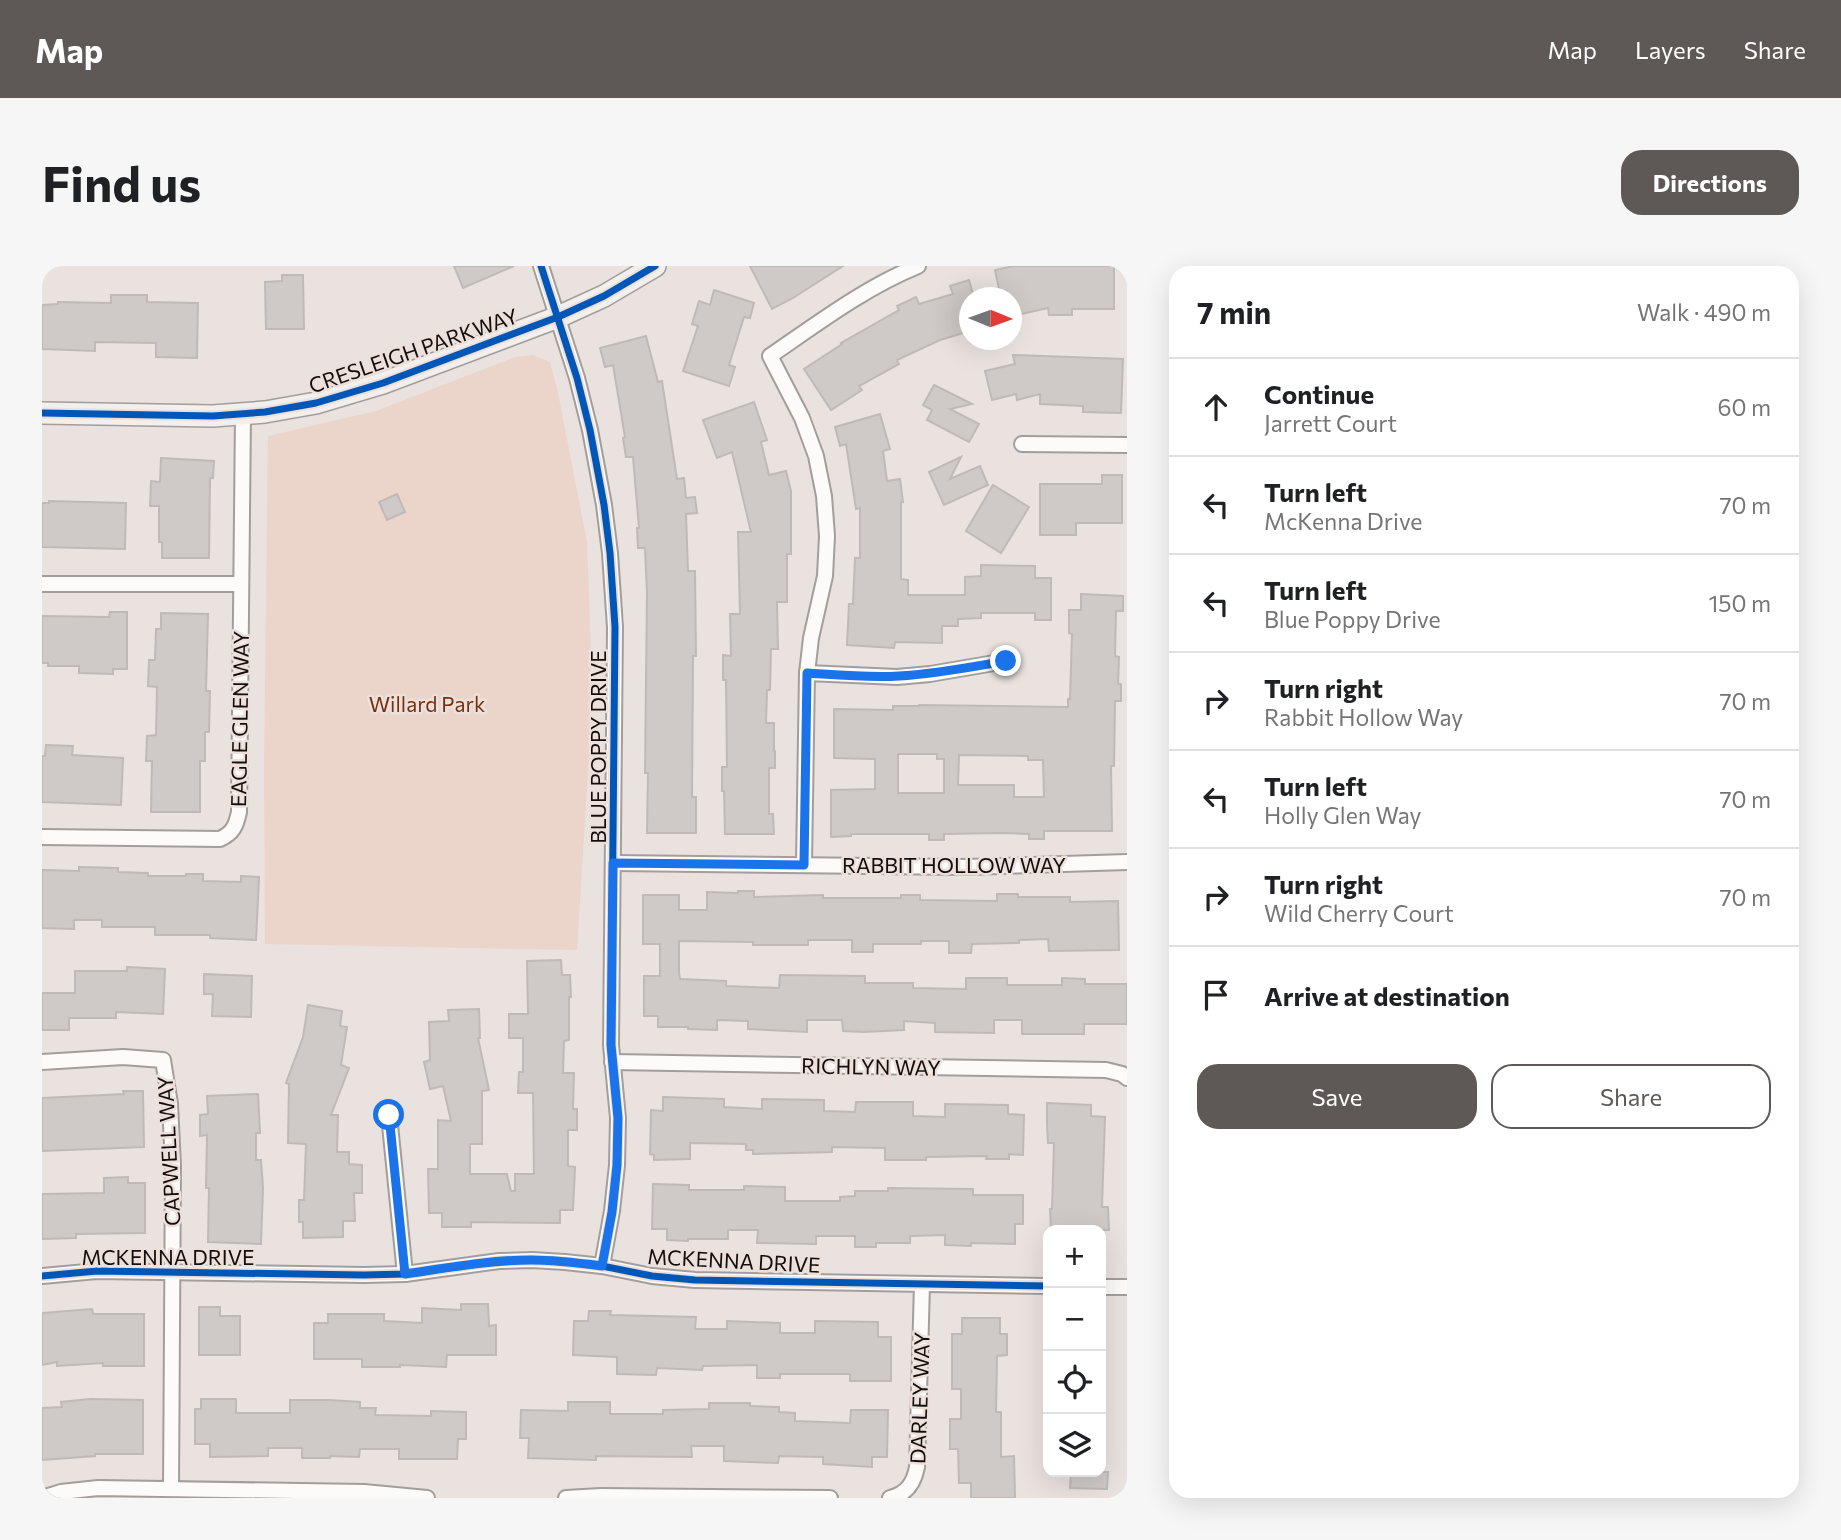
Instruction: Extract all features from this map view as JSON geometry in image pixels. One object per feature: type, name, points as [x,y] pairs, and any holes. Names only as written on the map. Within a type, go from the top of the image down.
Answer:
[{"type":"street","name":"BLUE POPPY DRIVE","points":[[541,266],[577,378],[590,430],[604,505],[615,627],[612,1062],[618,1118],[612,1212],[602,1266]]},
{"type":"street","name":"CRESLEIGH PARKWAY","points":[[42,413],[213,416],[265,412],[316,403],[349,394],[558,317],[604,296],[655,266]]},
{"type":"street","points":[[804,865],[807,673],[811,638],[825,576],[827,537],[824,496],[816,456],[802,418],[770,356],[861,295],[918,266]]},
{"type":"street","name":"EAGLE GLEN WAY","points":[[42,837],[219,839],[230,834],[236,825],[239,812],[243,414]]},
{"type":"street","points":[[1023,444],[1127,446]]},
{"type":"street","points":[[42,584],[241,584]]},
{"type":"street","points":[[807,673],[897,677],[1006,661]]},
{"type":"street","name":"RABBIT HOLLOW WAY","points":[[613,863],[966,867],[1127,863]]},
{"type":"street","name":"CAPWELL WAY","points":[[42,1062],[123,1057],[163,1060],[170,1104],[173,1166],[171,1489]]},
{"type":"street","name":"RICHLYN WAY","points":[[612,1062],[1106,1070],[1127,1078]]},
{"type":"street","points":[[389,1115],[405,1274]]},
{"type":"street","name":"MCKENNA DRIVE","points":[[42,1276],[97,1271],[405,1274],[510,1261],[565,1262],[695,1280],[1043,1286]]},
{"type":"street","name":"DARLEY WAY","points":[[891,1498],[906,1491],[915,1477],[917,1467],[922,1284]]},
{"type":"street","points":[[1106,1287],[1127,1287]]},
{"type":"street","points":[[42,1498],[61,1492],[98,1488],[364,1492],[427,1498]]},
{"type":"street","points":[[566,1498],[830,1498]]},
{"type":"green space","name":"Willard Park","points":[[533,355],[550,362],[587,542],[591,651],[589,756],[577,950],[265,944],[268,436],[376,411],[515,357]]},
{"type":"building","points":[[454,266],[514,266],[463,288]]},
{"type":"building","points":[[750,266],[843,266],[772,309]]},
{"type":"building","points":[[1014,266],[1114,266],[1114,309],[1072,309],[1072,315],[1049,315],[1048,308],[1022,314],[1022,287],[999,287],[995,270]]},
{"type":"building","points":[[282,275],[303,275],[304,329],[266,329],[265,282],[282,281]]},
{"type":"building","points":[[969,280],[971,287],[959,287],[959,334],[897,360],[899,364],[859,386],[862,390],[831,410],[804,369],[841,343],[899,310],[897,306],[916,297],[919,304],[953,294],[950,286]]},
{"type":"building","points":[[714,290],[754,303],[750,318],[744,317],[729,365],[735,367],[729,386],[683,371],[698,326],[692,324],[699,301],[710,305]]},
{"type":"building","points":[[111,295],[147,295],[147,302],[198,303],[197,358],[156,357],[156,343],[95,342],[95,351],[42,349],[42,305],[58,302],[111,303]]},
{"type":"building","points":[[646,336],[658,382],[662,381],[677,479],[684,478],[686,498],[695,497],[697,513],[686,514],[688,571],[695,571],[696,656],[693,656],[692,797],[696,797],[696,833],[647,833],[645,548],[638,548],[633,457],[626,457],[613,365],[605,367],[600,348]]},
{"type":"building","points":[[1013,355],[1123,359],[1121,413],[1083,412],[1083,406],[1040,404],[1040,394],[1017,400],[1016,394],[992,400],[985,371],[1015,364]]},
{"type":"building","points":[[934,385],[972,404],[950,409],[979,424],[969,442],[927,420],[932,410],[923,405]]},
{"type":"building","points":[[754,402],[767,440],[761,442],[769,475],[786,471],[791,491],[791,554],[787,554],[787,602],[777,602],[778,649],[771,649],[770,690],[767,690],[766,723],[774,723],[775,768],[769,768],[769,814],[773,814],[774,834],[725,834],[722,767],[727,767],[726,680],[723,680],[723,655],[731,656],[730,614],[740,614],[738,532],[751,532],[732,452],[717,458],[703,420]]},
{"type":"building","points":[[880,414],[890,449],[883,451],[887,481],[900,479],[903,502],[901,579],[908,580],[908,595],[965,595],[965,577],[981,576],[981,565],[1035,566],[1035,578],[1051,578],[1051,620],[1035,620],[1035,613],[981,613],[981,618],[958,619],[958,626],[942,626],[942,643],[895,642],[894,648],[847,645],[849,604],[853,604],[855,558],[860,558],[860,508],[856,509],[846,444],[840,446],[835,427]]},
{"type":"building","points":[[961,457],[950,479],[980,466],[988,485],[944,505],[929,472]]},
{"type":"building","points":[[161,458],[214,461],[213,478],[210,478],[209,558],[162,558],[159,506],[150,506],[151,481],[160,482]]},
{"type":"building","points":[[1102,475],[1122,475],[1122,523],[1076,523],[1076,535],[1040,535],[1040,484],[1102,484]]},
{"type":"building","points":[[993,485],[1029,507],[1001,553],[966,531]]},
{"type":"building","points":[[397,494],[405,512],[387,520],[379,502]]},
{"type":"building","points":[[42,503],[126,503],[125,549],[42,547]]},
{"type":"building","points":[[1081,594],[1123,596],[1123,611],[1116,611],[1115,656],[1119,657],[1118,684],[1121,684],[1121,701],[1115,701],[1114,766],[1111,766],[1112,831],[1044,831],[1044,839],[1029,839],[1029,834],[1000,833],[944,834],[944,840],[929,840],[929,834],[851,834],[831,837],[831,790],[875,789],[875,759],[834,758],[834,709],[893,710],[893,706],[919,705],[1068,707],[1072,634],[1069,633],[1069,610],[1081,610]],"holes":[[[898,754],[937,754],[937,759],[944,759],[944,793],[898,793]],[[959,755],[1028,756],[1028,760],[1043,760],[1044,797],[1014,797],[1014,785],[958,785]]]},
{"type":"building","points":[[110,612],[127,612],[127,669],[113,669],[113,674],[79,673],[79,666],[48,666],[48,663],[42,663],[42,616],[109,617]]},
{"type":"building","points":[[161,613],[208,614],[206,691],[210,691],[209,732],[205,732],[205,761],[200,761],[200,812],[151,812],[152,761],[146,761],[147,736],[156,735],[157,687],[148,686],[149,660],[155,660],[156,629],[161,629]]},
{"type":"building","points":[[46,745],[73,746],[72,755],[123,758],[121,805],[42,802],[42,756],[45,756]]},
{"type":"building","points":[[79,867],[118,868],[118,872],[148,873],[148,876],[203,874],[203,881],[241,882],[241,876],[259,877],[256,940],[210,938],[210,935],[155,935],[155,927],[102,927],[102,920],[74,920],[74,929],[42,928],[42,870],[79,871]]},
{"type":"building","points":[[754,891],[754,897],[823,895],[823,898],[901,898],[901,895],[920,895],[920,900],[997,901],[997,894],[1018,894],[1018,897],[1070,897],[1070,902],[1118,901],[1119,950],[1049,951],[1048,939],[972,944],[971,953],[949,953],[949,941],[873,944],[873,952],[852,952],[852,940],[808,940],[808,945],[679,941],[679,972],[680,979],[726,981],[726,986],[779,988],[780,975],[865,976],[865,983],[913,983],[913,988],[966,989],[966,978],[1007,978],[1007,985],[1062,985],[1062,978],[1085,979],[1085,984],[1127,984],[1127,1024],[1084,1024],[1084,1034],[1022,1034],[1022,1020],[994,1020],[994,1033],[935,1032],[935,1023],[904,1021],[904,1030],[864,1032],[843,1031],[842,1020],[807,1020],[807,1032],[748,1029],[748,1021],[717,1020],[717,1030],[658,1027],[658,1016],[644,1016],[644,976],[660,976],[660,944],[643,944],[643,895],[679,895],[679,910],[707,910],[707,892]]},
{"type":"building","points":[[561,960],[562,975],[570,975],[571,997],[569,1040],[564,1041],[563,1073],[574,1073],[573,1109],[577,1109],[577,1130],[568,1130],[568,1166],[575,1167],[573,1210],[560,1210],[560,1223],[471,1222],[471,1227],[442,1227],[442,1213],[429,1213],[428,1169],[438,1169],[438,1120],[451,1121],[443,1086],[430,1089],[424,1062],[430,1060],[429,1022],[449,1021],[448,1010],[479,1009],[478,1038],[489,1090],[482,1091],[482,1144],[470,1144],[470,1174],[507,1174],[511,1191],[515,1191],[515,1174],[534,1174],[533,1093],[518,1093],[519,1072],[523,1072],[523,1038],[509,1038],[509,1014],[528,1014],[527,961]]},
{"type":"building","points":[[127,967],[165,969],[163,1014],[116,1012],[116,1018],[69,1018],[69,1030],[42,1030],[42,993],[75,993],[75,971],[127,971]]},
{"type":"building","points":[[204,974],[252,976],[251,1017],[212,1016],[213,994],[204,994]]},
{"type":"building","points":[[308,1005],[342,1011],[340,1026],[347,1027],[341,1065],[349,1068],[331,1115],[338,1115],[337,1152],[349,1152],[349,1164],[362,1165],[362,1193],[354,1193],[355,1221],[343,1221],[343,1237],[303,1238],[303,1222],[299,1222],[299,1200],[304,1200],[306,1144],[288,1143],[289,1084],[286,1083],[303,1037]]},
{"type":"building","points":[[123,1091],[143,1091],[144,1147],[42,1151],[42,1098],[124,1094]]},
{"type":"building","points":[[258,1094],[260,1133],[256,1133],[256,1160],[261,1160],[263,1188],[261,1244],[208,1242],[207,1135],[200,1136],[200,1115],[208,1114],[207,1096]]},
{"type":"building","points":[[663,1097],[724,1099],[724,1107],[762,1109],[762,1099],[824,1100],[824,1111],[855,1112],[856,1102],[913,1102],[913,1116],[945,1117],[945,1104],[1008,1105],[1008,1114],[1024,1115],[1023,1155],[1009,1154],[1009,1159],[986,1159],[987,1156],[885,1160],[885,1148],[832,1147],[832,1152],[753,1154],[753,1150],[746,1150],[746,1144],[690,1143],[690,1159],[654,1160],[654,1155],[650,1154],[651,1110],[663,1111]]},
{"type":"building","points":[[1047,1103],[1091,1105],[1091,1116],[1105,1117],[1102,1207],[1108,1207],[1109,1230],[1106,1230],[1106,1225],[1051,1225],[1054,1143],[1048,1143]]},
{"type":"building","points":[[128,1177],[128,1183],[145,1183],[145,1233],[76,1234],[76,1238],[42,1239],[42,1194],[104,1193],[104,1178]]},
{"type":"building","points":[[653,1184],[689,1185],[689,1190],[744,1190],[744,1186],[785,1187],[785,1201],[840,1201],[840,1197],[855,1196],[855,1191],[888,1191],[888,1188],[973,1189],[973,1195],[1023,1195],[1023,1224],[1015,1224],[1015,1244],[971,1243],[971,1246],[945,1245],[945,1235],[910,1236],[910,1243],[876,1243],[876,1247],[855,1247],[855,1236],[816,1236],[816,1244],[757,1243],[758,1230],[728,1230],[728,1239],[667,1240],[667,1229],[652,1229]]},
{"type":"building","points":[[461,1304],[488,1304],[489,1326],[496,1325],[496,1355],[447,1355],[446,1367],[362,1367],[362,1359],[314,1359],[314,1323],[328,1323],[328,1314],[384,1314],[384,1321],[422,1323],[422,1308],[461,1310]]},
{"type":"building","points":[[199,1307],[220,1307],[220,1316],[240,1316],[240,1355],[199,1355]]},
{"type":"building","points":[[92,1309],[93,1314],[144,1314],[144,1366],[103,1366],[103,1363],[57,1366],[57,1362],[42,1365],[42,1313]]},
{"type":"building","points":[[589,1311],[611,1311],[610,1315],[696,1317],[695,1329],[727,1329],[727,1321],[780,1323],[780,1333],[815,1333],[815,1321],[878,1322],[878,1337],[891,1337],[891,1381],[850,1381],[850,1374],[780,1374],[780,1378],[757,1378],[757,1365],[703,1366],[702,1370],[657,1368],[656,1375],[617,1374],[617,1357],[573,1355],[574,1321],[588,1321]]},
{"type":"building","points":[[962,1318],[1000,1318],[1000,1334],[1007,1334],[1007,1355],[997,1356],[996,1412],[1001,1412],[1001,1457],[1014,1456],[1015,1498],[971,1498],[971,1483],[959,1483],[958,1449],[950,1449],[950,1419],[961,1419],[961,1389],[952,1389],[952,1334],[962,1334]]},
{"type":"building","points":[[90,1399],[143,1400],[143,1454],[95,1454],[42,1460],[42,1408],[62,1407],[61,1402]]},
{"type":"building","points":[[201,1399],[236,1399],[236,1413],[290,1413],[290,1400],[360,1402],[360,1408],[376,1408],[375,1415],[431,1416],[431,1411],[466,1412],[466,1439],[458,1439],[457,1459],[399,1459],[399,1449],[360,1449],[359,1457],[302,1458],[302,1448],[268,1448],[268,1456],[210,1457],[210,1444],[195,1444],[195,1409],[201,1409]]},
{"type":"building","points":[[568,1402],[610,1402],[610,1414],[663,1414],[663,1410],[709,1409],[709,1403],[750,1403],[750,1406],[779,1407],[779,1412],[795,1413],[795,1421],[850,1423],[851,1410],[888,1410],[887,1457],[872,1457],[872,1467],[823,1464],[823,1457],[779,1456],[778,1463],[724,1461],[724,1446],[691,1446],[692,1457],[596,1456],[596,1460],[528,1458],[529,1438],[520,1438],[521,1410],[568,1411]]},
{"type":"building","points":[[1108,1472],[1107,1489],[1070,1488],[1071,1477],[1106,1477]]},
{"type":"cycle path","points":[[541,266],[577,378],[590,430],[604,505],[615,627],[611,1045],[618,1118],[617,1165],[602,1266]]},
{"type":"cycle path","points":[[42,413],[213,416],[265,412],[316,403],[383,383],[558,317],[604,296],[655,266]]},
{"type":"cycle path","points":[[42,1276],[97,1271],[405,1274],[499,1261],[532,1260],[602,1266],[652,1276],[695,1280],[1043,1286]]},
{"type":"route","points":[[389,1115],[405,1274],[499,1261],[532,1260],[602,1266],[617,1165],[618,1118],[611,1045],[613,863],[804,865],[807,673],[897,677],[1006,661]]}]
